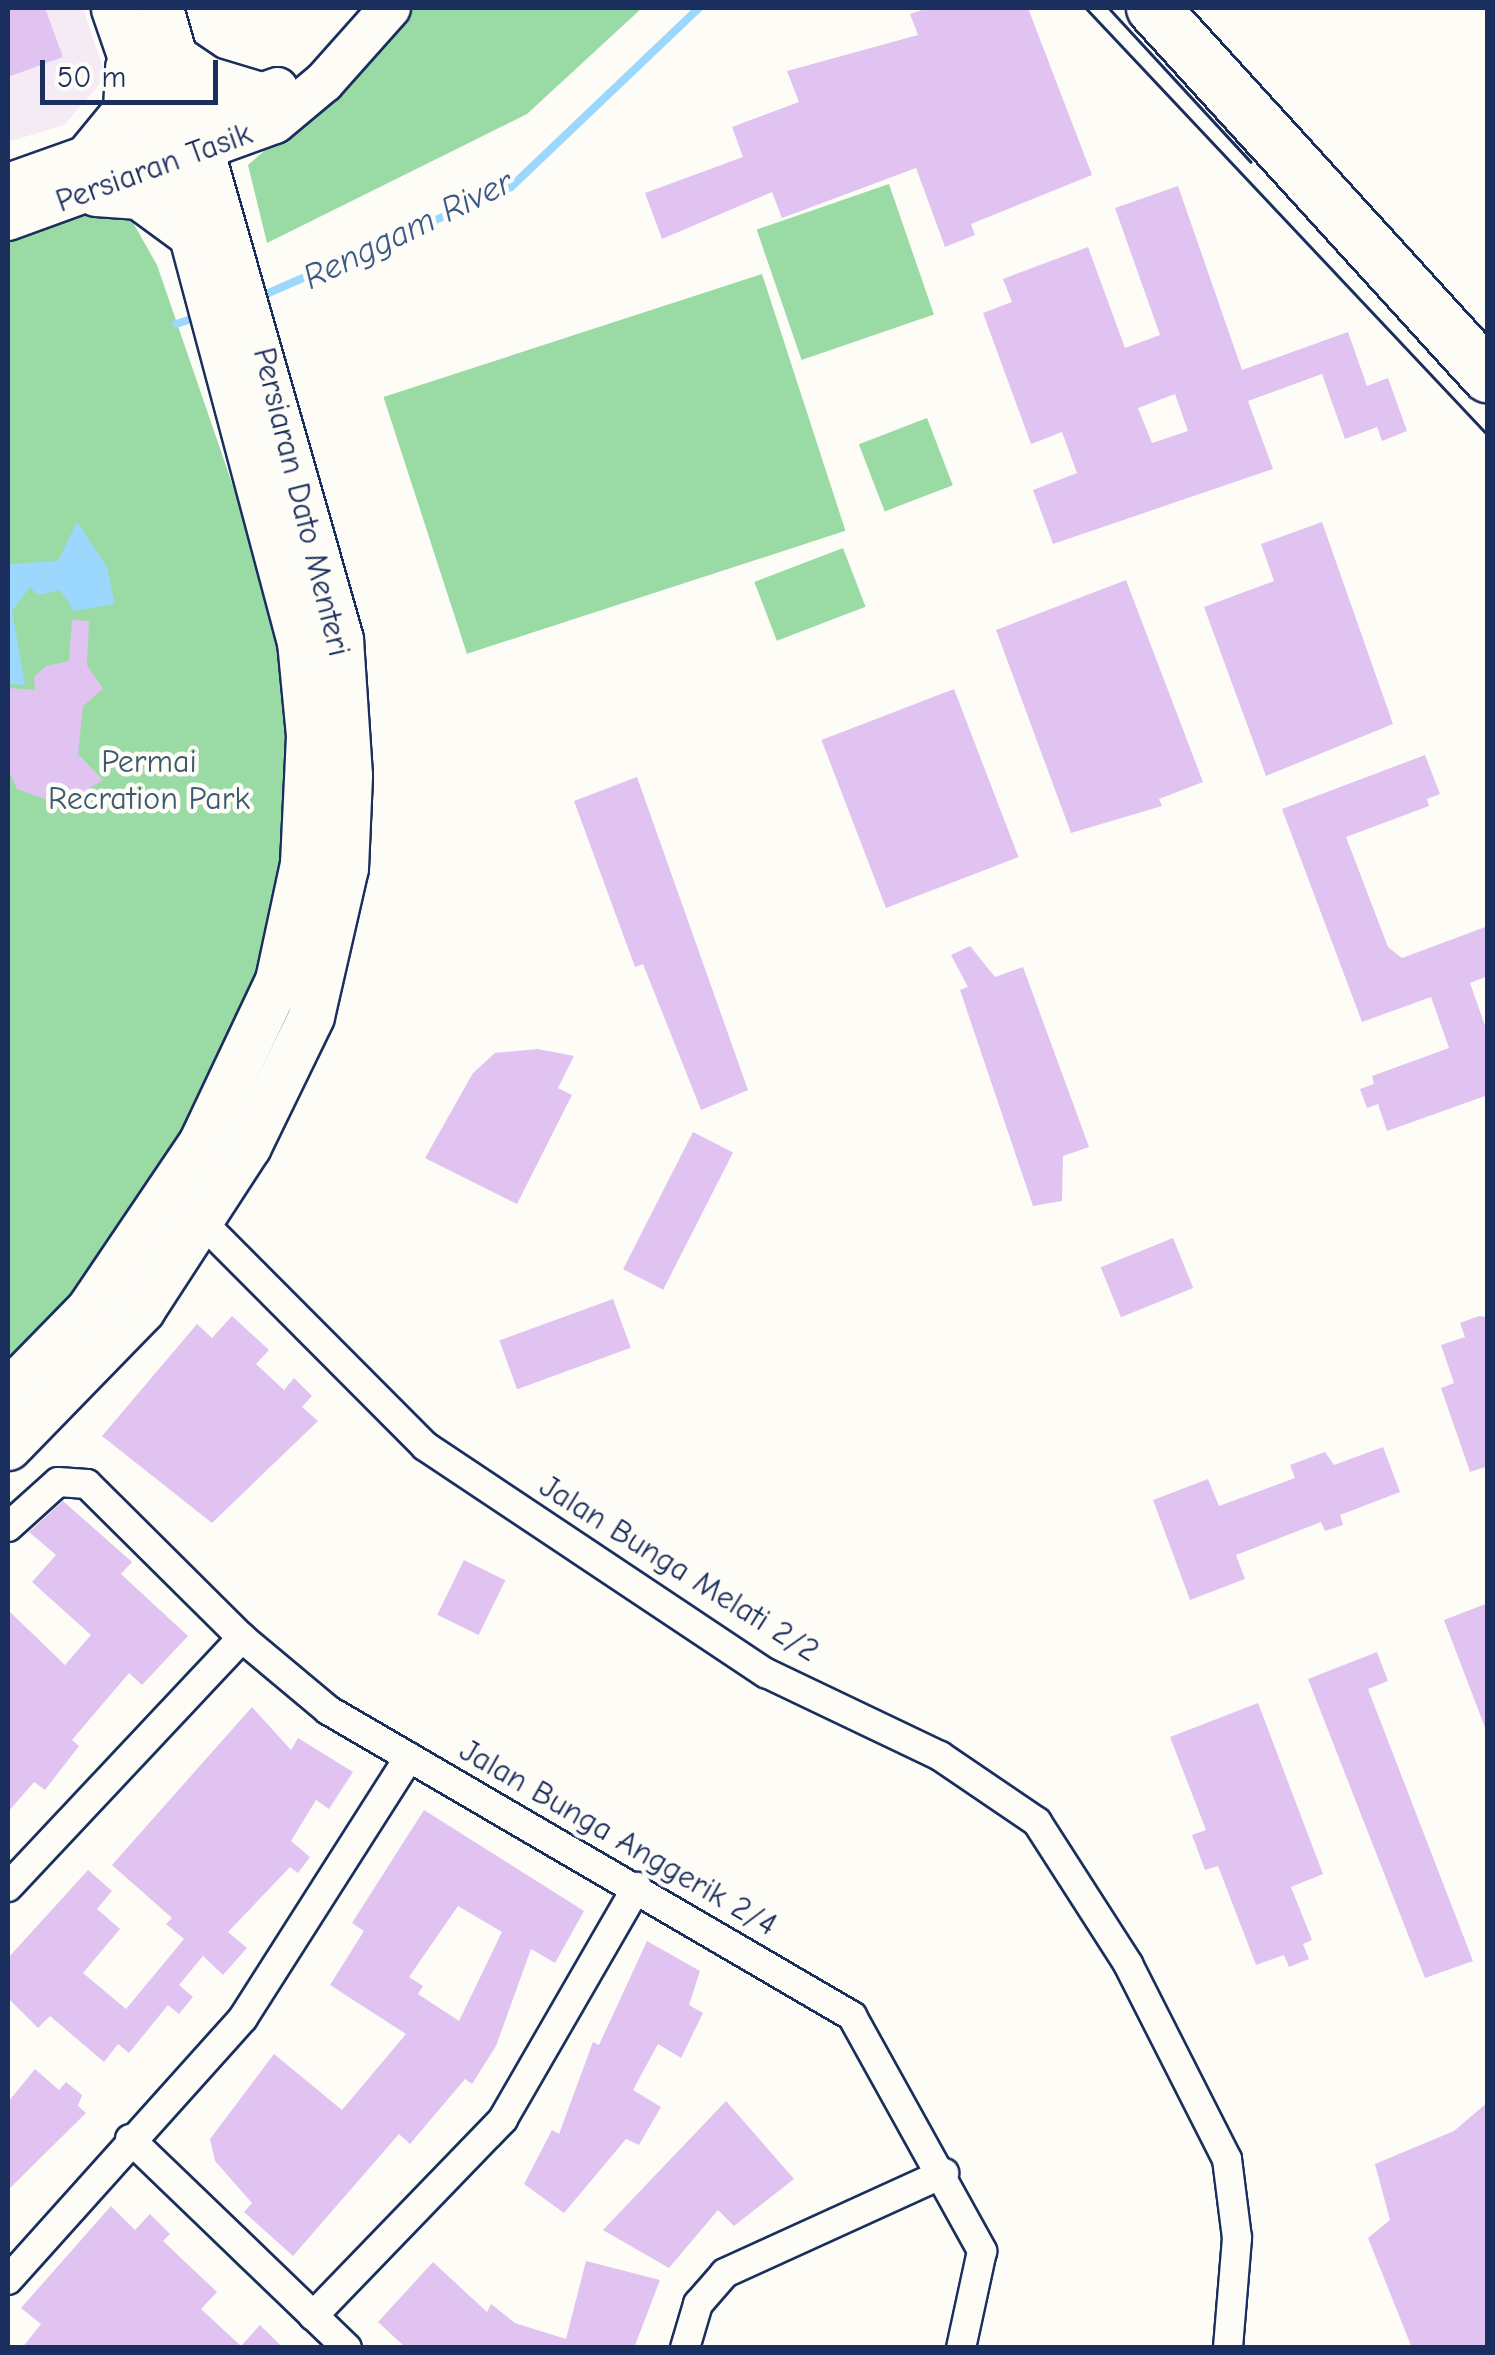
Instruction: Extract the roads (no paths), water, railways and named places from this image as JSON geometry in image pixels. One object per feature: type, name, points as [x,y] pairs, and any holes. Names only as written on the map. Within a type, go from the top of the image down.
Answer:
[{"type":"highway","points":[[1153,8],[1488,376]]},
{"type":"main road","name":"Persiaran Dato Menteri","points":[[8,1447],[142,1309],[203,1222],[311,1016],[344,868],[349,774],[340,639],[208,246],[179,146],[129,56],[114,8]]},
{"type":"main road","name":"Persiaran Dato Menteri","points":[[160,8],[174,56],[179,146]]},
{"type":"main road","points":[[339,59],[390,8]]},
{"type":"main road","points":[[129,56],[126,110],[91,176],[139,196],[208,246]]},
{"type":"main road","points":[[174,56],[207,79],[264,96]]},
{"type":"main road","name":"Persiaran Tasik","points":[[179,146],[264,96],[339,59]]},
{"type":"main road","name":"Persiaran Tasik","points":[[8,220],[91,176],[179,146],[275,123],[324,82],[339,59]]},
{"type":"main road","name":"Persiaran Tasik","points":[[8,184],[91,176]]},
{"type":"main road","name":"Persiaran Dato Menteri","points":[[8,1392],[89,1309],[201,1143],[278,980],[303,863],[309,735],[300,642],[251,372]]},
{"type":"street","name":"Jalan Bunga Melati 2/2","points":[[203,1222],[425,1446],[766,1673],[940,1756],[1038,1822],[1128,1964],[1227,2160],[1237,2238],[1228,2348]]},
{"type":"street","name":"Jalan Bunga Anggerik 2/4","points":[[8,1527],[46,1489],[72,1480],[87,1484],[242,1638],[328,1710],[852,2016],[944,2173],[982,2251],[961,2348]]},
{"type":"street","points":[[8,1887],[242,1638]]},
{"type":"street","points":[[8,2280],[243,2018],[409,1757]]},
{"type":"street","points":[[314,2316],[502,2118],[637,1887]]},
{"type":"street","points":[[130,2140],[346,2348]]},
{"type":"street","points":[[685,2348],[698,2304],[725,2273],[944,2173]]},
{"type":"water","points":[[77,522],[107,567],[115,604],[74,611],[60,590],[37,595],[30,587],[12,611],[25,685],[8,684],[8,564],[58,561]]},
{"type":"waterway","name":"Renggam River","points":[[257,298],[511,187],[699,8]]},
{"type":"waterway","name":"Renggam River","points":[[176,324],[201,316]]},
{"type":"tram line","points":[[1086,8],[1488,435]]},
{"type":"tram line","points":[[1109,8],[1251,162]]},
{"type":"park label","name":"Permai Recration Park","points":[[149,782]]}]
